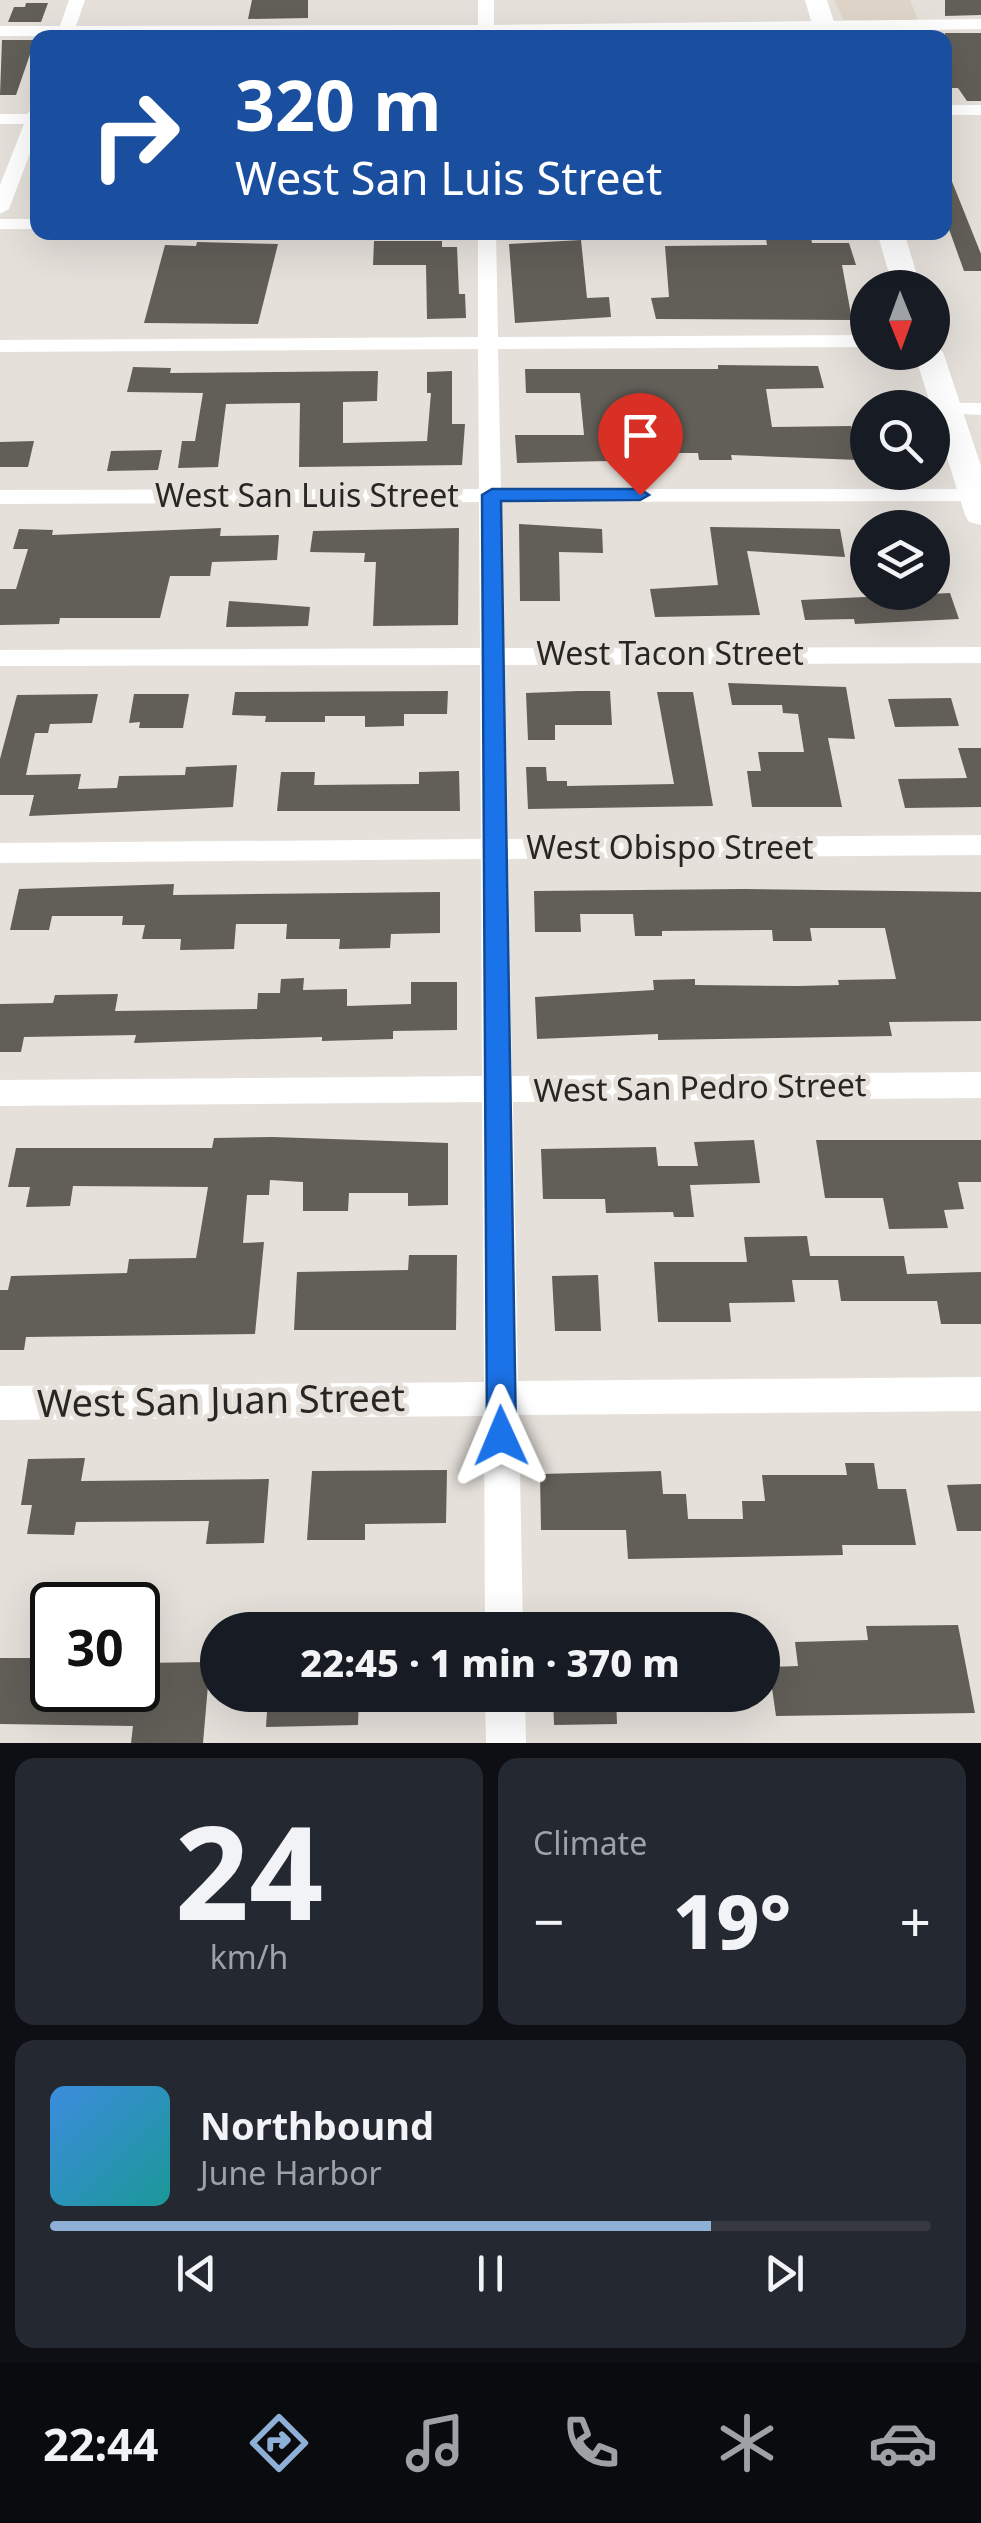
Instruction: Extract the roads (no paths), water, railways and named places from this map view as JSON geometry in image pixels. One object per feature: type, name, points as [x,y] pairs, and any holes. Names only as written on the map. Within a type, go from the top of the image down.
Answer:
[{"type":"main road","points":[[816,0],[826,30]]},
{"type":"main road","points":[[893,240],[902,270]]},
{"type":"main road","points":[[950,415],[978,504]]},
{"type":"street","points":[[66,30],[77,0]]},
{"type":"street","points":[[486,0],[486,30]]},
{"type":"street","points":[[848,30],[981,24]]},
{"type":"street","points":[[0,31],[30,32]]},
{"type":"street","points":[[952,110],[981,110]]},
{"type":"street","points":[[0,119],[30,116]]},
{"type":"street","points":[[0,209],[30,131]]},
{"type":"street","points":[[0,224],[30,224]]},
{"type":"street","points":[[487,240],[504,1612]]},
{"type":"street","points":[[0,346],[850,341]]},
{"type":"street","points":[[950,409],[981,409]]},
{"type":"street","name":"West San Luis Street","points":[[0,496],[492,495],[978,504]]},
{"type":"street","name":"West Tacon Street","points":[[0,658],[981,655]]},
{"type":"street","name":"West Obispo Street","points":[[0,853],[981,845]]},
{"type":"street","name":"West San Pedro Street","points":[[0,1093],[981,1085]]},
{"type":"street","name":"West San Juan Street","points":[[0,1403],[981,1394]]},
{"type":"street","points":[[505,1712],[506,1743]]}]
